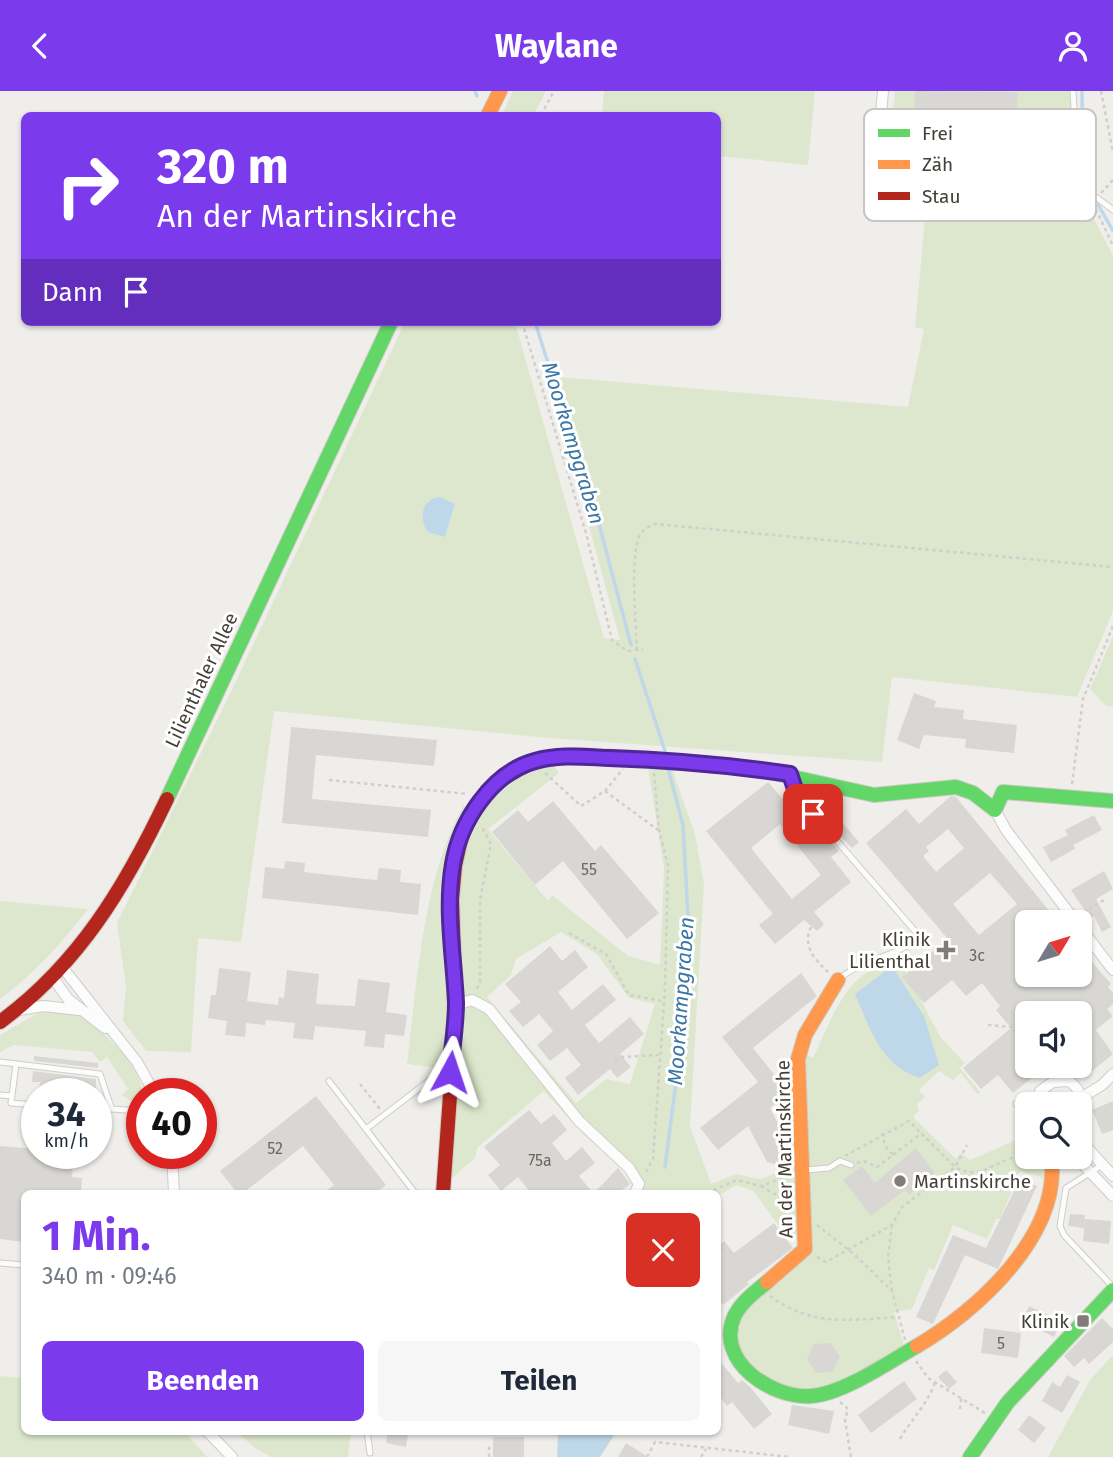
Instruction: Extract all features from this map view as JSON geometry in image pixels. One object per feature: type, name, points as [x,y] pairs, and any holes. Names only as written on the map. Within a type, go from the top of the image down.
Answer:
[{"type":"street","points":[[490,112],[500,91]]},
{"type":"street","points":[[882,109],[883,91]]},
{"type":"street","name":"Lilienthaler Allee","points":[[0,1022],[58,973],[100,923],[135,866],[389,326]]},
{"type":"street","points":[[443,1190],[456,1005],[451,935],[453,865],[460,836],[482,796],[532,762],[559,756],[654,760],[790,774],[858,794],[891,795],[943,787],[966,789],[995,810],[1006,830],[1067,910]]},
{"type":"street","points":[[995,810],[1003,792],[1113,801]]},
{"type":"street","points":[[1092,943],[1113,971]]},
{"type":"street","points":[[58,973],[68,999],[113,1034]]},
{"type":"street","points":[[58,973],[84,991],[147,1078]]},
{"type":"street","name":"An der Martinskirche","points":[[838,981],[806,1035],[798,1059],[805,1249],[745,1299],[731,1328],[732,1342],[746,1369],[758,1381],[779,1392],[814,1398],[829,1393],[937,1336],[1012,1269],[1036,1226],[1053,1178],[1053,1169]]},
{"type":"street","points":[[456,1005],[472,1000],[489,1009],[579,1121],[629,1168],[637,1189]]},
{"type":"street","points":[[16,1011],[52,1006],[83,1011]]},
{"type":"street","points":[[1092,1092],[1113,1074]]},
{"type":"street","points":[[1040,1092],[1054,1082],[1069,1081],[1078,1092]]},
{"type":"street","points":[[1092,1154],[1113,1176]]},
{"type":"street","points":[[172,1169],[173,1190]]},
{"type":"street","points":[[1090,1171],[1113,1196]]},
{"type":"street","points":[[970,1457],[994,1419],[1113,1289]]},
{"type":"street","points":[[210,1435],[232,1457]]},
{"type":"lane","points":[[1073,91],[1074,109]]},
{"type":"lane","points":[[1096,198],[1113,210]]},
{"type":"lane","name":"An der Martinskirche","points":[[790,774],[797,795],[921,937],[908,947],[858,966],[838,981]]},
{"type":"lane","points":[[0,1062],[100,1074],[101,1078]]},
{"type":"lane","points":[[16,1064],[11,1103],[21,1104]]},
{"type":"lane","points":[[366,1129],[430,1080],[450,1072]]},
{"type":"lane","points":[[329,1081],[413,1190]]},
{"type":"lane","points":[[0,1095],[12,1096]]},
{"type":"lane","points":[[800,1170],[829,1168],[840,1161],[851,1165]]},
{"type":"lane","points":[[1102,1165],[1066,1188],[1060,1226],[1064,1235],[1113,1289]]},
{"type":"lane","points":[[0,1263],[21,1265]]},
{"type":"lane","points":[[368,1435],[370,1453]]},
{"type":"path","points":[[543,112],[554,91]]},
{"type":"path","points":[[1101,91],[1113,152]]},
{"type":"path","points":[[1096,196],[1113,180]]},
{"type":"path","points":[[1096,210],[1113,246]]},
{"type":"path","points":[[523,326],[586,533],[612,640],[627,651],[643,649]]},
{"type":"path","points":[[637,650],[635,578],[639,537],[648,527],[656,524],[1113,567]]},
{"type":"path","points":[[1070,798],[1083,699],[1113,626]]},
{"type":"path","points":[[532,762],[581,806],[604,791],[631,759]]},
{"type":"path","points":[[637,1189],[653,1159],[663,1001],[668,866],[659,830],[654,760]]},
{"type":"path","points":[[329,780],[482,796]]},
{"type":"path","points":[[604,791],[659,830]]},
{"type":"path","points":[[472,815],[491,844],[479,911],[480,982],[472,1000]]},
{"type":"path","points":[[1092,910],[1107,898]]},
{"type":"path","points":[[811,927],[808,938],[813,957],[838,981]]},
{"type":"path","points":[[569,933],[607,954],[629,995],[663,1001]]},
{"type":"path","points":[[988,1025],[1011,1027],[1015,1032]]},
{"type":"path","points":[[615,1062],[621,1057],[659,1055]]},
{"type":"path","points":[[360,1084],[384,1114]]},
{"type":"path","points":[[840,1161],[849,1152],[909,1121],[965,1174],[979,1173],[1015,1159]]},
{"type":"path","points":[[882,1133],[885,1146],[893,1155]]},
{"type":"path","points":[[851,1165],[864,1161],[877,1167],[922,1133]]},
{"type":"path","points":[[967,1145],[955,1167],[902,1207],[892,1225],[888,1257],[892,1291],[909,1351],[935,1382],[994,1419]]},
{"type":"path","points":[[761,1185],[800,1170]]},
{"type":"path","points":[[714,1190],[737,1180],[761,1185],[849,1251],[892,1291]]},
{"type":"path","points":[[805,1249],[826,1262],[892,1225]]},
{"type":"path","points":[[760,1287],[773,1299],[809,1317],[827,1321],[898,1317]]},
{"type":"path","points":[[900,1439],[916,1412],[929,1402],[935,1382]]},
{"type":"path","points":[[829,1393],[848,1409],[845,1420],[852,1457]]},
{"type":"path","points":[[960,1409],[961,1399]]},
{"type":"path","points":[[647,1457],[655,1442],[758,1456],[790,1457]]},
{"type":"path","points":[[489,1446],[489,1457]]},
{"type":"path","points":[[701,1457],[706,1449]]},
{"type":"green space","points":[[513,91],[546,91],[536,112],[503,112]]},
{"type":"green space","points":[[604,91],[815,91],[808,165],[721,156],[721,112],[602,112]]},
{"type":"green space","points":[[895,91],[1070,91],[1070,109],[893,109]]},
{"type":"green space","points":[[925,221],[1095,221],[1113,255],[1113,611],[1077,697],[892,677],[882,762],[549,738],[274,711],[241,942],[198,938],[191,1052],[146,1051],[123,1021],[126,987],[117,923],[227,700],[403,326],[516,326],[604,638],[620,640],[548,376],[908,407],[924,329],[915,327]],"holes":[[[440,497],[455,504],[445,537],[428,501]]]},
{"type":"green space","points":[[1113,636],[1113,706],[1106,706],[1090,689]]},
{"type":"green space","points":[[551,763],[559,773],[488,829],[548,901],[552,895],[628,956],[660,965],[664,868],[648,768],[672,769],[695,834],[704,884],[690,1126],[711,1184],[736,1174],[760,1179],[795,1166],[804,1054],[813,1058],[835,1011],[854,983],[867,972],[900,961],[941,1038],[965,1063],[960,1068],[981,1093],[977,1094],[961,1073],[953,1080],[939,1071],[919,1090],[925,1097],[917,1104],[919,1110],[913,1117],[956,1159],[961,1153],[970,1160],[1015,1140],[1015,1169],[1044,1169],[1043,1178],[1020,1171],[1000,1219],[996,1219],[987,1239],[953,1225],[934,1270],[929,1268],[912,1309],[894,1312],[905,1349],[848,1380],[819,1392],[802,1392],[769,1381],[744,1357],[738,1342],[738,1326],[751,1302],[765,1288],[806,1259],[811,1248],[794,1233],[788,1238],[753,1191],[736,1185],[721,1194],[721,1190],[633,1190],[635,1185],[627,1172],[584,1135],[544,1091],[478,1147],[475,1158],[452,1178],[452,1117],[463,1002],[460,885],[463,855],[472,828],[489,803],[514,782]],"holes":[[[561,932],[597,954],[629,998],[655,1004],[630,1084],[606,1079],[576,1103],[487,997],[511,975],[516,959]]]},
{"type":"green space","points":[[464,805],[469,811],[449,862],[445,948],[449,999],[446,1069],[407,1064],[424,930],[431,896],[450,833]]},
{"type":"green space","points":[[0,901],[88,909],[47,957],[0,999]]},
{"type":"green space","points":[[38,1013],[67,1013],[86,1020],[120,1051],[139,1078],[126,1078],[126,1086],[107,1057],[100,1062],[92,1052],[14,1045],[0,1052],[0,1035]]},
{"type":"green space","points":[[1113,1355],[1113,1457],[1048,1457],[1090,1380]]},
{"type":"green space","points":[[0,1376],[21,1378],[21,1435],[188,1435],[207,1457],[0,1457]]},
{"type":"green space","points":[[240,1435],[351,1435],[348,1457],[271,1457]]},
{"type":"water","points":[[440,497],[455,504],[445,537],[428,532],[423,521],[426,505],[434,498]]},
{"type":"water","points":[[892,966],[924,1016],[939,1065],[920,1078],[896,1065],[878,1045],[855,994]]},
{"type":"water","points":[[558,1435],[614,1435],[600,1457],[557,1457]]},
{"type":"building","points":[[915,91],[1018,92],[1017,108],[914,109]]},
{"type":"building","points":[[914,693],[936,701],[934,707],[964,710],[963,719],[1017,725],[1014,753],[965,748],[966,739],[924,735],[919,749],[897,740]]},
{"type":"building","points":[[291,727],[437,740],[434,766],[316,755],[312,799],[431,810],[428,837],[282,823]]},
{"type":"building","points":[[768,782],[800,819],[806,814],[839,851],[831,857],[851,882],[814,912],[824,924],[817,931],[804,920],[775,944],[759,925],[773,914],[706,831]],"holes":[[[780,824],[821,875],[792,899],[751,848]]]},
{"type":"building","points":[[951,796],[956,797],[1049,910],[1015,910],[1015,987],[1092,987],[1092,962],[1111,984],[1108,987],[1113,993],[1113,1004],[1107,1009],[1113,1016],[1096,1030],[1113,1054],[1092,1071],[1092,1001],[1015,1001],[1015,1078],[1032,1078],[1013,1093],[998,1075],[981,1089],[963,1068],[1011,1028],[996,1010],[1000,1006],[982,983],[966,996],[952,980],[924,1003],[902,977],[948,939],[866,843],[906,809],[919,824]],"holes":[[[948,829],[964,848],[936,872],[923,856],[929,851],[926,847]],[[990,873],[1017,904],[979,935],[953,904]]]},
{"type":"building","points":[[823,800],[859,842],[852,848],[814,807]]},
{"type":"building","points":[[553,801],[595,851],[601,845],[659,913],[627,939],[563,861],[535,885],[492,832],[518,810],[528,822]]},
{"type":"building","points":[[1094,815],[1102,830],[1073,845],[1075,849],[1051,862],[1043,847],[1068,835],[1065,830]]},
{"type":"building","points":[[285,861],[305,863],[304,872],[377,880],[379,868],[401,870],[400,882],[421,884],[418,915],[262,898],[265,867],[284,869]]},
{"type":"building","points":[[1104,871],[1113,889],[1096,899],[1111,927],[1102,932],[1094,916],[1092,917],[1092,910],[1085,910],[1071,890]]},
{"type":"building","points":[[550,946],[562,961],[575,950],[588,967],[558,992],[572,1010],[603,984],[616,1000],[585,1025],[599,1043],[630,1017],[644,1034],[620,1054],[631,1067],[617,1078],[610,1069],[578,1095],[565,1078],[581,1065],[567,1048],[550,1061],[537,1045],[553,1031],[539,1014],[523,1027],[509,1011],[521,1002],[505,984]]},
{"type":"building","points":[[219,968],[251,972],[247,1001],[278,1005],[279,997],[284,998],[287,970],[319,974],[316,1004],[355,1006],[358,979],[390,983],[386,1012],[407,1015],[404,1036],[385,1034],[384,1048],[364,1046],[366,1031],[315,1026],[313,1040],[293,1038],[295,1023],[266,1020],[265,1025],[246,1023],[245,1037],[225,1035],[227,1021],[208,1018],[211,995],[216,995]]},
{"type":"building","points":[[801,973],[817,996],[753,1048],[789,1093],[770,1108],[792,1151],[778,1165],[767,1162],[748,1126],[718,1150],[700,1128],[758,1082],[722,1037]]},
{"type":"building","points":[[34,1056],[98,1063],[98,1068],[34,1061]]},
{"type":"building","points":[[33,1071],[88,1078],[32,1078]]},
{"type":"building","points":[[316,1096],[386,1185],[379,1190],[327,1190],[334,1185],[303,1146],[247,1190],[235,1190],[220,1171]]},
{"type":"building","points":[[1113,1101],[1113,1130],[1102,1134],[1092,1110]]},
{"type":"building","points":[[529,1110],[541,1124],[554,1114],[567,1130],[552,1143],[566,1161],[582,1147],[595,1163],[579,1176],[591,1190],[529,1190],[518,1177],[500,1190],[488,1175],[500,1165],[484,1147]]},
{"type":"building","points":[[0,1146],[21,1148],[21,1169],[73,1169],[72,1177],[82,1178],[81,1190],[21,1190],[21,1242],[0,1239]]},
{"type":"building","name":"Martinskirche","points":[[916,1148],[935,1173],[909,1195],[905,1190],[871,1216],[843,1180],[862,1166],[875,1183]]},
{"type":"building","points":[[618,1168],[630,1184],[622,1190],[597,1190]]},
{"type":"building","points":[[1020,1179],[1037,1186],[998,1269],[965,1255],[933,1324],[916,1317],[953,1235],[986,1248]]},
{"type":"building","points":[[1070,1214],[1085,1215],[1084,1228],[1068,1226]]},
{"type":"building","points":[[1085,1219],[1111,1221],[1109,1244],[1083,1241]]},
{"type":"building","points":[[774,1223],[793,1248],[747,1282],[749,1284],[723,1305],[721,1244],[724,1241],[734,1253]]},
{"type":"building","points":[[1029,1306],[1061,1321],[1054,1337],[1022,1321]]},
{"type":"building","points":[[1102,1318],[1113,1329],[1113,1342],[1089,1364],[1084,1358],[1074,1367],[1064,1356]]},
{"type":"building","points":[[984,1328],[1021,1333],[1018,1358],[981,1353]]},
{"type":"building","points":[[831,1343],[840,1357],[832,1372],[816,1373],[807,1359],[814,1344]]},
{"type":"building","points":[[721,1363],[738,1383],[742,1380],[751,1388],[772,1414],[754,1429],[732,1402],[727,1406],[721,1398]]},
{"type":"building","points":[[946,1370],[957,1382],[949,1389],[938,1377]]},
{"type":"building","points":[[1067,1375],[1080,1382],[1062,1413],[1042,1401],[1052,1382],[1060,1387]]},
{"type":"building","points":[[904,1381],[917,1399],[871,1433],[858,1415]]},
{"type":"building","points":[[792,1405],[834,1411],[829,1434],[788,1425]]},
{"type":"building","points":[[1029,1415],[1046,1428],[1034,1443],[1018,1430]]},
{"type":"building","points":[[387,1435],[408,1435],[406,1447],[386,1443]]},
{"type":"building","points":[[493,1437],[524,1437],[524,1457],[493,1457]]},
{"type":"building","points":[[626,1443],[648,1457],[618,1457]]},
{"type":"waterway","name":"Moorkampgraben","points":[[475,91],[477,96]]},
{"type":"waterway","points":[[1082,91],[1082,109]]},
{"type":"waterway","points":[[1096,201],[1113,231]]},
{"type":"waterway","name":"Moorkampgraben","points":[[536,326],[599,524],[631,645]]},
{"type":"waterway","name":"Moorkampgraben","points":[[635,659],[665,751]]},
{"type":"waterway","name":"Moorkampgraben","points":[[665,1167],[678,1067],[689,935],[683,825],[668,768]]},
{"type":"traffic: fast","points":[[167,799],[389,326]]},
{"type":"traffic: fast","points":[[641,758],[761,770],[874,795],[956,787],[973,793],[995,810],[1003,792],[1113,801]]},
{"type":"traffic: fast","points":[[767,1282],[740,1307],[730,1333],[733,1349],[740,1363],[751,1375],[780,1391],[811,1396],[837,1390],[917,1346]]},
{"type":"traffic: fast","points":[[970,1457],[1008,1402],[1113,1290]]},
{"type":"traffic: slow","points":[[490,112],[500,91]]},
{"type":"traffic: slow","points":[[767,1282],[805,1249],[798,1059],[805,1035],[838,980]]},
{"type":"traffic: slow","points":[[917,1346],[965,1313],[1011,1267],[1043,1214],[1051,1186],[1051,1169]]},
{"type":"traffic: jam","points":[[443,1190],[456,1012],[452,900],[455,866],[462,834],[476,805],[499,781],[532,762],[575,755],[641,758]]},
{"type":"traffic: jam","points":[[0,1022],[54,975],[97,922],[117,893],[167,799]]},
{"type":"place","name":"Klinik Lilienthal","points":[[946,950]]},
{"type":"place","name":"Martinskirche","points":[[900,1181]]},
{"type":"place","name":"Klinik","points":[[1083,1321]]},
{"type":"route","points":[[450,1072],[456,1005],[451,935],[453,865],[460,836],[482,796],[510,775],[532,762],[559,756],[654,760],[757,769],[790,774],[797,795],[813,814]]}]
